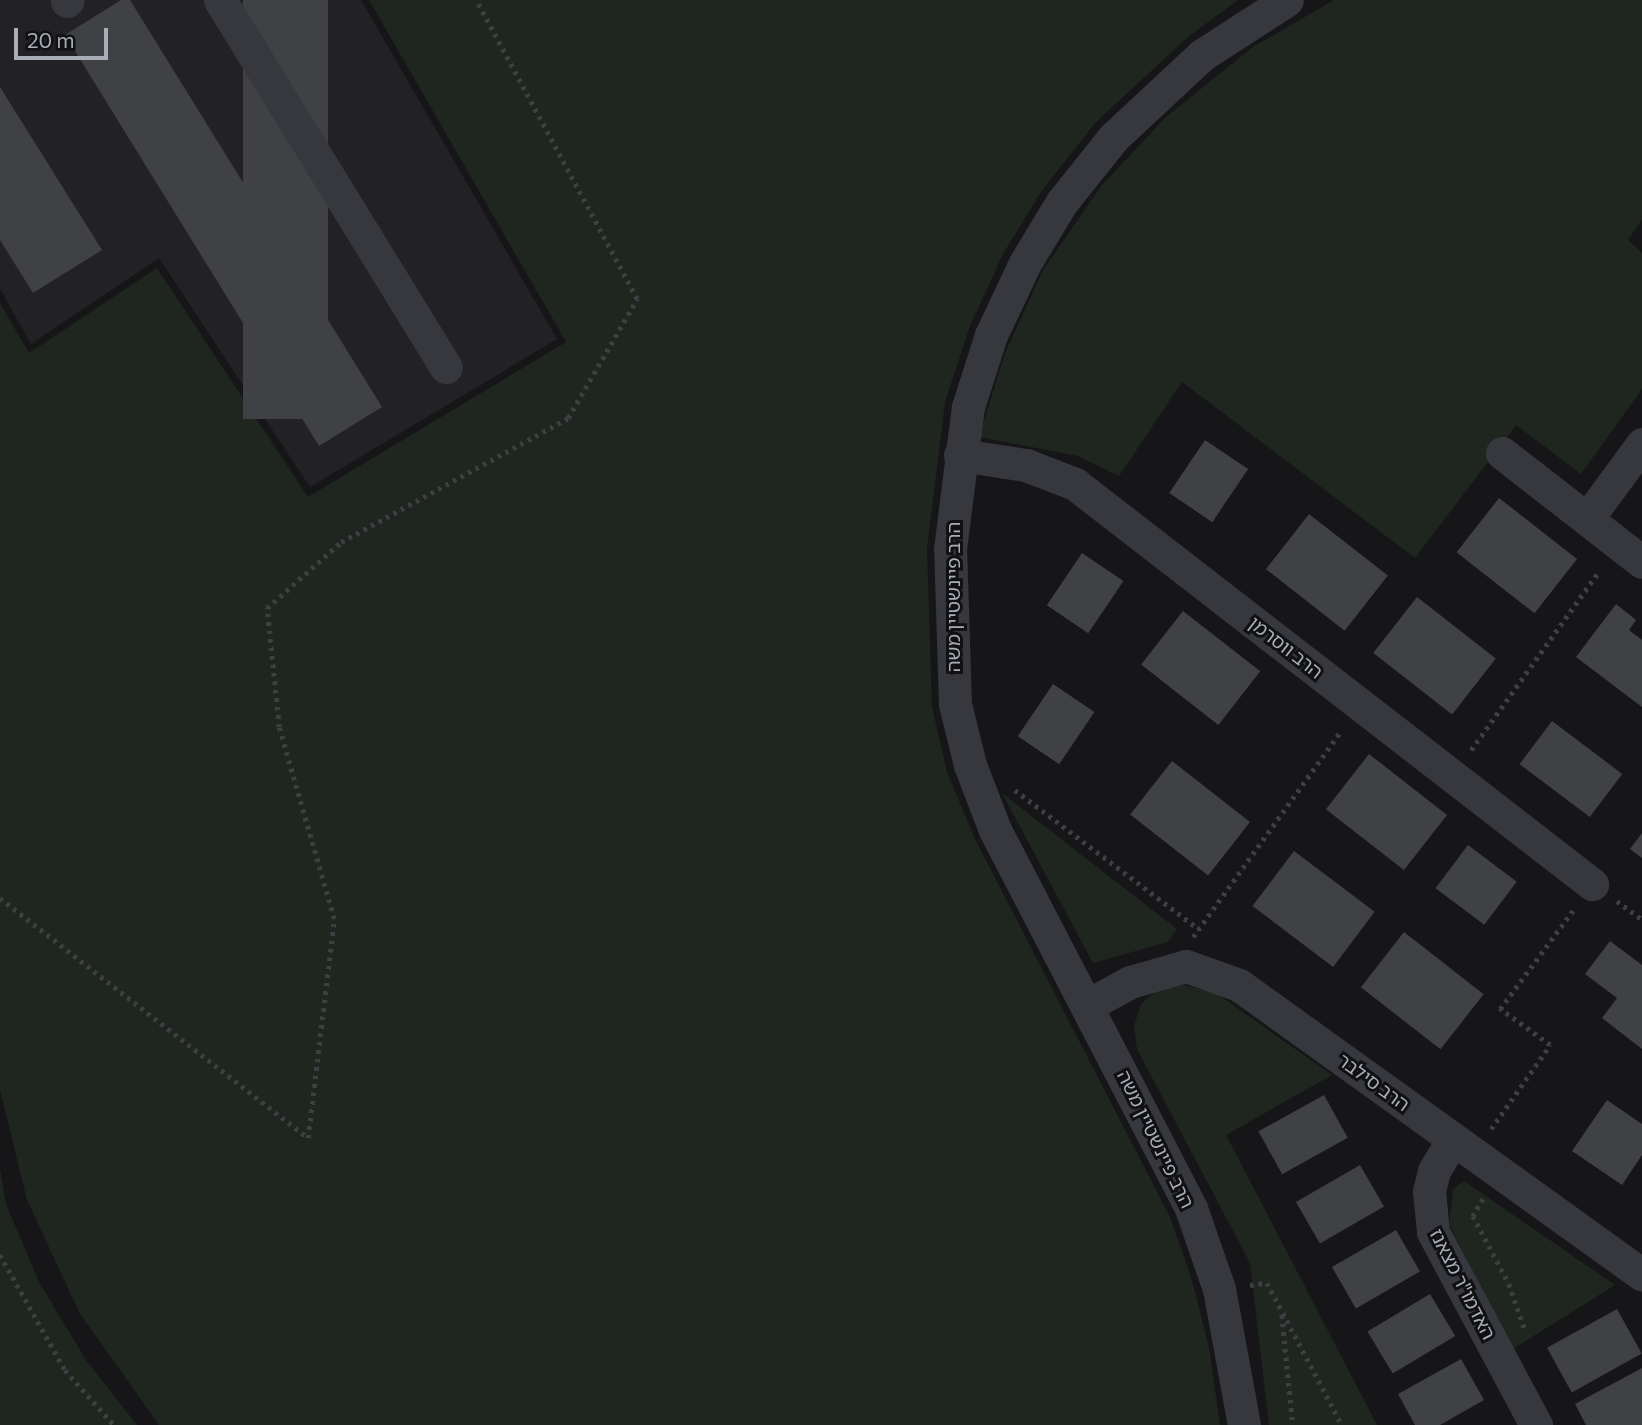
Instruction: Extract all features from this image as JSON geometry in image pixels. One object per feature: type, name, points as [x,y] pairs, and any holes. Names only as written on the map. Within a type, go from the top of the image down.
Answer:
[{"type":"street","points":[[220,0],[446,367]]},
{"type":"street","name":"הרב פיינשטיין משה","points":[[1244,1425],[1219,1289],[1191,1208],[995,830],[970,765],[958,716],[949,617],[950,549],[968,407],[991,335],[1024,263],[1062,202],[1113,138],[1148,103],[1202,55],[1257,15],[1287,0]]},
{"type":"street","points":[[1587,519],[1642,444]]},
{"type":"street","points":[[1502,453],[1631,553]]},
{"type":"street","name":"הרב ווסרמן","points":[[960,456],[1026,465],[1075,484],[1592,884]]},
{"type":"street","name":"הרב סילבר","points":[[1088,1005],[1130,982],[1171,968],[1196,968],[1239,985],[1642,1275]]},
{"type":"street","name":"האדמו\"ר מצאנז","points":[[1475,1155],[1434,1171],[1429,1191],[1433,1231],[1536,1425]]},
{"type":"path","points":[[0,898],[308,1138],[334,919],[279,727],[267,608],[341,542],[568,418],[637,299],[476,0]]},
{"type":"path","points":[[1452,776],[1631,553]]},
{"type":"path","points":[[1171,968],[1360,705]]},
{"type":"path","points":[[1013,789],[1199,929]]},
{"type":"path","points":[[1495,1348],[1525,1331],[1509,1284],[1473,1216],[1475,1155],[1550,1045],[1500,1009],[1592,884]]},
{"type":"path","points":[[0,1255],[65,1370],[114,1425]]},
{"type":"path","points":[[1219,1289],[1266,1283],[1342,1425]]},
{"type":"path","points":[[1281,1311],[1293,1425]]},
{"type":"shaded area","points":[[0,0],[361,0],[557,339],[310,487],[159,258],[31,344],[0,289]]},
{"type":"shaded area","points":[[369,0],[1238,0],[1188,37],[1096,122],[1043,189],[1004,252],[970,326],[945,402],[927,548],[932,707],[947,772],[975,839],[1170,1217],[1192,1280],[1209,1348],[1220,1425],[159,1425],[80,1314],[27,1200],[0,1090],[0,303],[29,353],[157,268],[308,497],[566,342]]},
{"type":"shaded area","points":[[1334,0],[1642,0],[1642,220],[1628,240],[1642,253],[1642,389],[1581,474],[1516,425],[1415,558],[1182,382],[1119,476],[1078,456],[979,437],[1005,353],[1043,270],[1102,185],[1166,117],[1253,47]]},
{"type":"shaded area","points":[[1002,793],[1177,929],[1168,942],[1093,963]]},
{"type":"shaded area","points":[[1183,985],[1216,993],[1332,1075],[1226,1135],[1377,1425],[1269,1425],[1250,1263],[1137,1049],[1134,1026],[1141,1004],[1156,991]]},
{"type":"shaded area","points":[[0,1169],[6,1204],[39,1282],[86,1360],[137,1425],[0,1425]]},
{"type":"shaded area","points":[[1464,1181],[1615,1285],[1511,1350],[1449,1224],[1453,1189]]},
{"type":"building","points":[[121,0],[130,0],[382,407],[319,446],[65,35]]},
{"type":"building","points":[[243,0],[328,0],[328,419],[243,419]]},
{"type":"building","points":[[0,87],[102,250],[33,293],[0,240]]},
{"type":"building","points":[[1205,440],[1248,469],[1212,522],[1169,493]]},
{"type":"building","points":[[1499,498],[1577,559],[1535,613],[1457,552]]},
{"type":"building","points":[[1309,514],[1388,576],[1345,631],[1266,569]]},
{"type":"building","points":[[1082,553],[1123,581],[1088,633],[1047,605]]},
{"type":"building","points":[[1417,597],[1496,659],[1452,715],[1373,653]]},
{"type":"building","points":[[1616,604],[1636,620],[1629,630],[1642,640],[1642,707],[1576,657]]},
{"type":"building","points":[[1183,611],[1260,671],[1218,725],[1141,665]]},
{"type":"building","points":[[1053,684],[1094,712],[1059,764],[1018,736]]},
{"type":"building","points":[[1552,721],[1622,774],[1590,817],[1520,764]]},
{"type":"building","points":[[1369,754],[1447,815],[1404,870],[1326,809]]},
{"type":"building","points":[[1172,761],[1250,822],[1208,876],[1130,815]]},
{"type":"building","points":[[1642,833],[1642,858],[1630,849]]},
{"type":"building","points":[[1468,845],[1517,882],[1484,925],[1436,888]]},
{"type":"building","points":[[1294,851],[1375,912],[1333,967],[1252,906]]},
{"type":"building","points":[[1404,932],[1484,994],[1440,1049],[1361,987]]},
{"type":"building","points":[[1610,941],[1642,965],[1642,1049],[1602,1018],[1617,998],[1585,974]]},
{"type":"building","points":[[1324,1095],[1348,1138],[1282,1174],[1258,1131]]},
{"type":"building","points":[[1607,1100],[1642,1124],[1642,1155],[1622,1185],[1572,1151]]},
{"type":"building","points":[[1360,1165],[1384,1207],[1320,1244],[1296,1202]]},
{"type":"building","points":[[1396,1230],[1420,1272],[1356,1309],[1332,1267]]},
{"type":"building","points":[[1430,1294],[1455,1336],[1393,1374],[1367,1332]]},
{"type":"building","points":[[1617,1309],[1642,1354],[1572,1392],[1547,1348]]},
{"type":"building","points":[[1461,1359],[1484,1400],[1440,1425],[1415,1425],[1398,1394]]},
{"type":"building","points":[[1642,1368],[1642,1425],[1586,1425],[1575,1404]]}]
